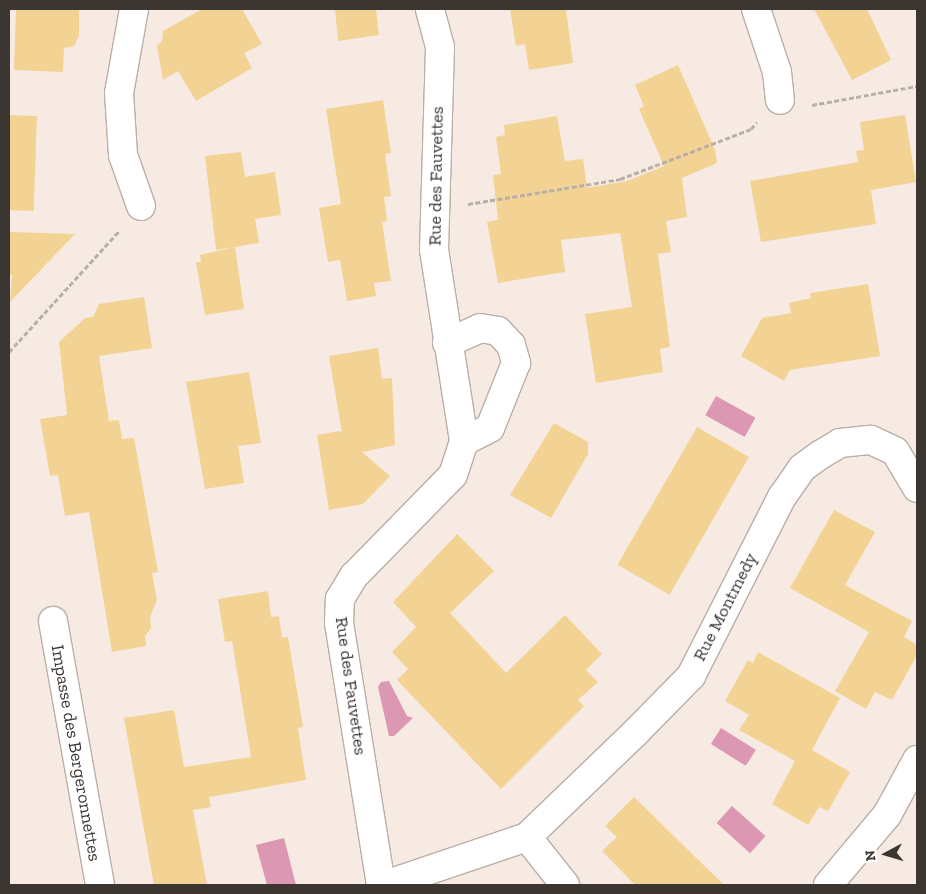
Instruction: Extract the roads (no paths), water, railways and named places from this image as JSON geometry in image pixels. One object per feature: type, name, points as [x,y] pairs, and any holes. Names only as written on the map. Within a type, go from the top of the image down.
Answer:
[{"type":"street","points":[[134,9],[119,93],[123,155],[141,206]]},
{"type":"street","name":"Rue des Fauvettes","points":[[381,885],[340,623],[340,599],[354,576],[453,475],[464,441],[447,343],[434,250],[440,48],[430,9]]},
{"type":"street","points":[[756,9],[777,72],[780,100]]},
{"type":"street","points":[[447,343],[480,328],[498,331],[511,345],[516,363],[490,428],[464,441]]},
{"type":"street","name":"Rue Montmedy","points":[[386,885],[528,837],[690,676],[782,497],[802,468],[840,443],[871,440],[895,451],[917,488]]},
{"type":"street","name":"Impasse des Bergeronnettes","points":[[53,621],[100,885]]},
{"type":"street","points":[[828,885],[887,815],[917,760]]},
{"type":"street","points":[[528,837],[564,885]]}]
